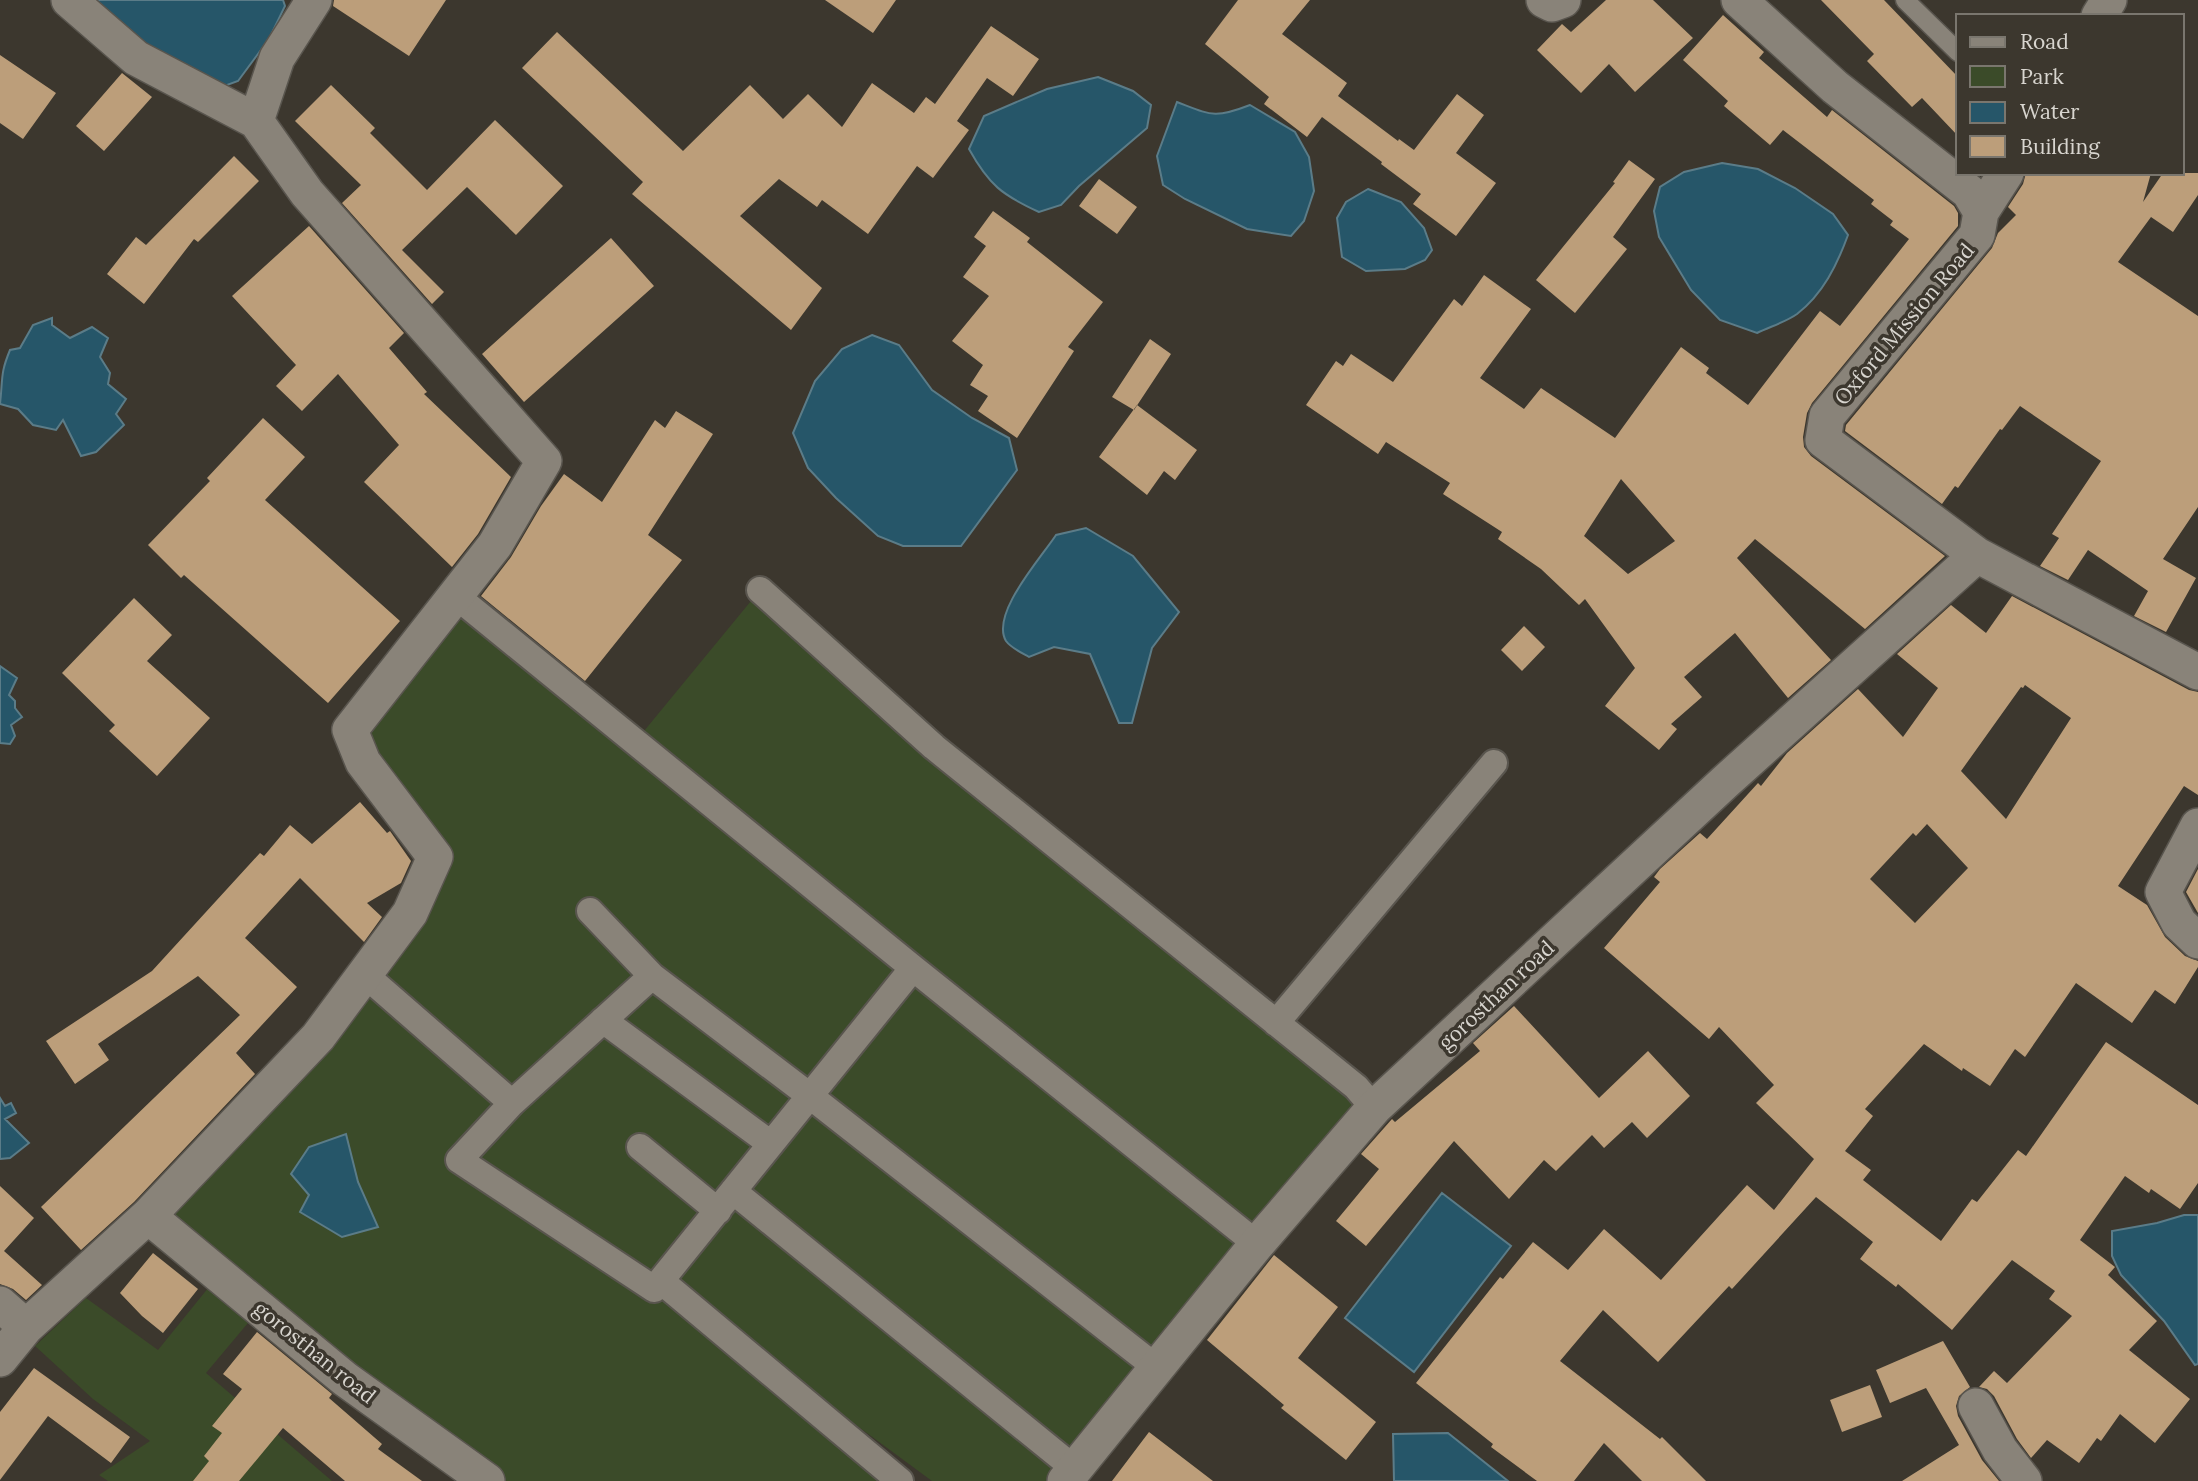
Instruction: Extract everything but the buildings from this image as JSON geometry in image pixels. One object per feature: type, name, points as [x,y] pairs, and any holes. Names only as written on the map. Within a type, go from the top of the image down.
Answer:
[{"type":"street","points":[[0,1359],[26,1327],[148,1216],[318,1037],[410,913],[435,857],[363,762],[350,730],[495,545],[544,461],[307,193],[256,121],[136,58],[69,0]]},
{"type":"street","points":[[256,121],[277,58],[314,0]]},
{"type":"street","points":[[1544,0],[1552,4],[1563,0]]},
{"type":"street","points":[[1739,0],[1835,87],[1969,192],[1981,212],[2005,175]]},
{"type":"street","name":"Oxford Mission Road","points":[[1981,212],[1977,235],[1827,416],[1822,440],[1977,555],[2198,672]]},
{"type":"street","name":"gorosthan road","points":[[1070,1475],[1257,1244],[1374,1108],[1725,782],[1977,555]]},
{"type":"street","points":[[760,590],[934,747],[1356,1087],[1374,1108]]},
{"type":"street","points":[[456,596],[1257,1244]]},
{"type":"street","points":[[1276,1023],[1494,763]]},
{"type":"street","points":[[2198,826],[2163,892],[2179,923],[2198,941]]},
{"type":"street","points":[[590,911],[652,976],[1157,1368]]},
{"type":"street","points":[[652,976],[512,1103],[459,1160],[654,1289],[913,968]]},
{"type":"street","points":[[365,974],[512,1103]]},
{"type":"street","points":[[603,1020],[771,1144]]},
{"type":"street","points":[[640,1147],[725,1201],[1070,1475]]},
{"type":"street","name":"gorosthan road","points":[[148,1216],[345,1379],[486,1481]]},
{"type":"street","points":[[661,1281],[900,1481]]},
{"type":"street","points":[[0,1304],[26,1327]]},
{"type":"street","points":[[1976,1406],[2000,1450],[2024,1481]]},
{"type":"lane","points":[[1905,0],[1956,50]]},
{"type":"green space","points":[[760,590],[1374,1108],[1065,1481],[932,1481],[674,1291],[900,1481],[487,1481],[148,1216],[364,974],[435,857],[350,730],[456,596],[635,742]],"holes":[[[597,1024],[461,1156],[499,1092]]]},
{"type":"green space","points":[[213,1282],[253,1317],[206,1373],[332,1481],[108,1481],[99,1475],[150,1441],[93,1399],[35,1346],[86,1298],[158,1350]]},
{"type":"water","points":[[83,0],[283,0],[285,6],[269,39],[238,81],[219,88],[162,61]]},
{"type":"water","points":[[1098,77],[1133,91],[1151,105],[1147,128],[1079,186],[1061,205],[1039,212],[998,188],[983,172],[969,149],[984,116],[1047,89]]},
{"type":"water","points":[[1177,102],[1213,114],[1250,105],[1295,132],[1309,157],[1314,191],[1304,221],[1291,236],[1247,229],[1185,199],[1163,185],[1157,156]]},
{"type":"water","points":[[1722,163],[1758,169],[1795,188],[1833,214],[1848,235],[1834,268],[1822,288],[1806,306],[1793,317],[1757,333],[1720,320],[1691,290],[1659,237],[1654,211],[1660,187],[1684,172]]},
{"type":"water","points":[[1368,189],[1401,202],[1424,228],[1432,250],[1425,260],[1405,269],[1366,271],[1342,257],[1337,218],[1346,202]]},
{"type":"water","points":[[52,318],[52,325],[70,338],[92,327],[108,338],[100,357],[110,373],[108,384],[126,399],[116,414],[124,425],[96,452],[81,456],[63,420],[56,430],[33,425],[18,409],[0,404],[3,371],[10,350],[20,348],[33,325]]},
{"type":"water","points":[[872,335],[899,345],[932,390],[972,418],[1009,438],[1017,470],[961,546],[903,546],[878,536],[808,468],[793,433],[815,381],[842,349]]},
{"type":"water","points":[[1086,528],[1133,556],[1179,612],[1152,648],[1132,723],[1119,723],[1090,654],[1054,647],[1029,657],[1008,644],[1003,630],[1005,616],[1019,586],[1056,535]]},
{"type":"water","points":[[0,666],[17,678],[9,695],[15,701],[15,708],[22,717],[11,725],[15,736],[10,744],[0,743]]},
{"type":"water","points":[[0,1098],[5,1106],[11,1103],[16,1113],[5,1119],[29,1143],[10,1158],[0,1159]]},
{"type":"water","points":[[346,1134],[358,1182],[378,1227],[342,1237],[300,1212],[309,1195],[291,1174],[309,1147]]},
{"type":"water","points":[[1442,1193],[1511,1246],[1414,1372],[1345,1318]]},
{"type":"water","points":[[2184,1215],[2198,1215],[2198,1364],[2195,1365],[2164,1321],[2121,1275],[2112,1256],[2112,1231]]},
{"type":"water","points":[[1448,1433],[1508,1481],[1394,1481],[1393,1434]]}]
